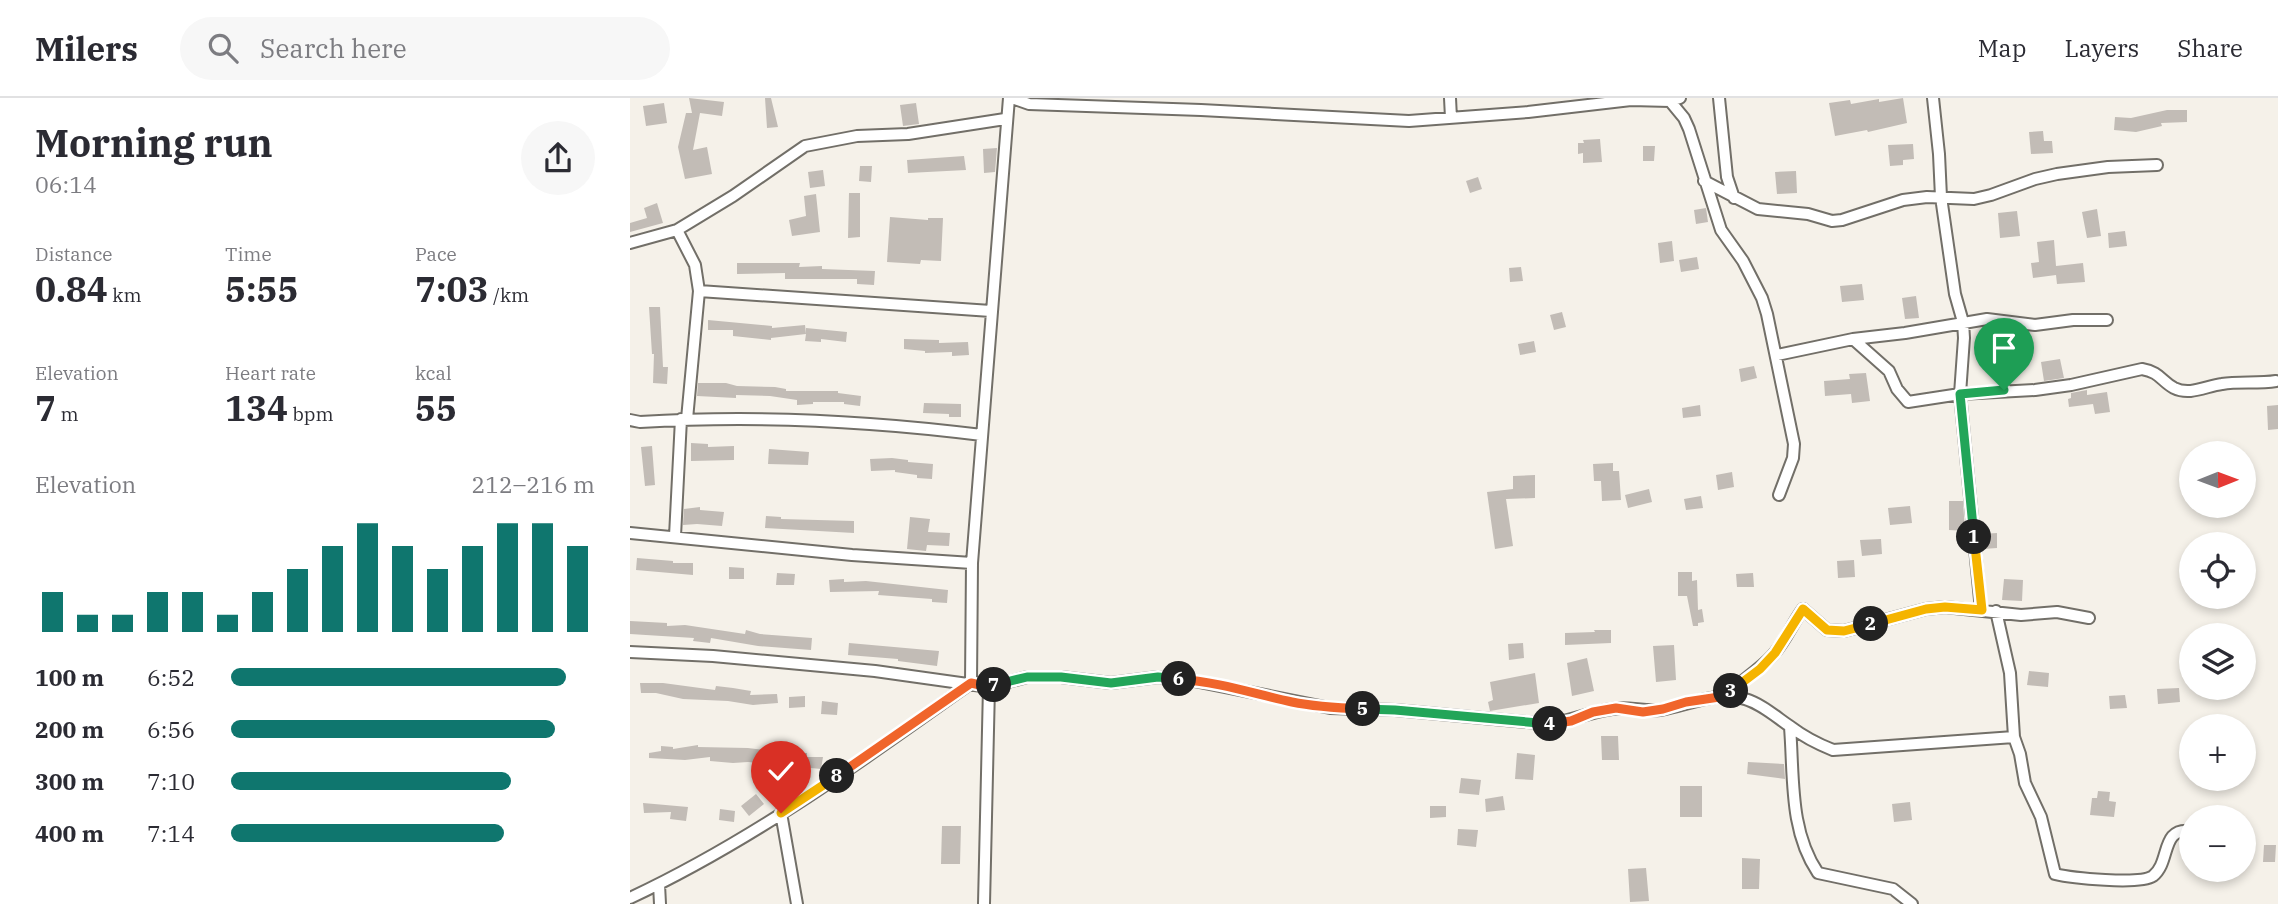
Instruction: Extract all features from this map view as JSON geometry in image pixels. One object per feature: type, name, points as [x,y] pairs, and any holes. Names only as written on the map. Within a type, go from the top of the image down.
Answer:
[{"type":"street","points":[[971,683],[972,563],[1005,119],[1010,98],[1029,104],[1409,121],[1528,112],[1631,100],[1675,100],[1684,118],[1721,230],[1743,261],[1762,298],[1777,355],[1794,444],[1793,458],[1779,495]]},
{"type":"street","points":[[1450,98],[1451,118]]},
{"type":"street","points":[[1719,98],[1727,177],[1734,198]]},
{"type":"street","points":[[1933,98],[1941,197],[1955,294],[1963,323],[1960,394],[1982,610]]},
{"type":"street","points":[[630,243],[677,230],[733,196],[805,146],[857,136],[908,134],[1005,119]]},
{"type":"street","points":[[1704,181],[1758,209],[1808,214],[1832,220],[1903,200],[1941,197],[1974,199],[2035,179],[2087,169],[2157,166]]},
{"type":"street","points":[[676,536],[684,419],[699,292],[695,265],[677,230]]},
{"type":"street","points":[[699,292],[990,311]]},
{"type":"street","points":[[1777,355],[1853,339],[1987,319],[2035,325],[2073,320],[2107,320]]},
{"type":"street","points":[[1853,339],[1889,371],[1902,397],[1908,402],[1960,394],[2071,385],[2142,369],[2154,371],[2174,388],[2187,391],[2200,391],[2223,383],[2255,384],[2276,381]]},
{"type":"street","points":[[630,420],[640,422],[723,418],[847,423],[930,428],[982,435]]},
{"type":"street","points":[[630,533],[972,563]]},
{"type":"street","points":[[1726,696],[1775,653],[1803,609],[1827,630],[1844,631],[1926,609],[1945,607],[2021,615],[2057,612],[2089,618]]},
{"type":"street","points":[[1996,611],[2010,673],[2014,737],[2025,783],[2041,817],[2055,874],[2142,880],[2152,876],[2161,867],[2170,837],[2179,832]]},
{"type":"street","points":[[630,652],[713,656],[989,687],[1027,677],[1061,677],[1111,683],[1158,677],[1189,680],[1330,708],[1395,710],[1549,724],[1571,721],[1593,712],[1616,708],[1643,712],[1726,696],[1743,698],[1759,705],[1815,743],[1833,750],[2014,737]]},
{"type":"street","points":[[630,898],[781,813],[874,752],[971,683]]},
{"type":"street","points":[[984,904],[989,687]]},
{"type":"street","points":[[1790,727],[1793,800],[1806,856],[1818,873],[1893,889],[1912,904]]},
{"type":"street","points":[[781,813],[797,904]]},
{"type":"street","points":[[659,884],[660,904]]},
{"type":"building","points":[[689,98],[724,102],[722,116],[700,113],[693,150],[707,147],[712,174],[685,179],[678,147],[686,113],[692,113]]},
{"type":"building","points":[[765,98],[771,98],[778,127],[767,128]]},
{"type":"building","points":[[1903,98],[1907,123],[1835,136],[1829,103],[1850,100],[1851,104]]},
{"type":"building","points":[[664,103],[667,123],[646,126],[643,106]]},
{"type":"building","points":[[916,103],[919,124],[903,126],[900,105]]},
{"type":"building","points":[[2167,110],[2187,110],[2187,122],[2161,123],[2162,126],[2136,132],[2114,130],[2115,117],[2131,118]]},
{"type":"building","points":[[2043,131],[2044,141],[2052,141],[2053,153],[2031,154],[2029,132]]},
{"type":"building","points":[[1600,139],[1602,162],[1583,163],[1583,153],[1578,154],[1578,143]]},
{"type":"building","points":[[1913,144],[1914,159],[1903,160],[1903,165],[1890,166],[1888,145]]},
{"type":"building","points":[[1643,146],[1655,146],[1654,161],[1643,161]]},
{"type":"building","points":[[997,148],[995,172],[984,173],[983,149]]},
{"type":"building","points":[[964,156],[966,170],[908,173],[907,160]]},
{"type":"building","points":[[860,166],[872,166],[871,182],[859,181]]},
{"type":"building","points":[[823,170],[825,186],[810,188],[808,172]]},
{"type":"building","points":[[1796,171],[1797,193],[1777,194],[1775,172]]},
{"type":"building","points":[[1478,177],[1482,189],[1470,193],[1466,181]]},
{"type":"building","points":[[849,193],[860,193],[860,237],[848,238]]},
{"type":"building","points":[[816,194],[820,232],[792,236],[789,220],[806,216],[804,196]]},
{"type":"building","points":[[657,203],[663,223],[630,232],[630,223],[647,218],[644,208]]},
{"type":"building","points":[[1706,208],[1708,222],[1696,224],[1694,210]]},
{"type":"building","points":[[2097,209],[2101,236],[2087,238],[2082,212]]},
{"type":"building","points":[[2017,211],[2020,236],[2000,238],[1998,213]]},
{"type":"building","points":[[890,217],[928,220],[943,218],[941,261],[921,260],[920,264],[887,262]]},
{"type":"building","points":[[2125,231],[2127,246],[2109,248],[2108,233]]},
{"type":"building","points":[[2054,240],[2056,266],[2083,263],[2085,282],[2057,284],[2056,275],[2033,278],[2031,263],[2039,262],[2037,242]]},
{"type":"building","points":[[1672,241],[1674,261],[1660,263],[1658,243]]},
{"type":"building","points":[[1697,257],[1699,269],[1681,272],[1679,260]]},
{"type":"building","points":[[737,263],[800,263],[799,267],[822,266],[822,269],[875,271],[874,285],[857,284],[857,279],[785,279],[785,273],[737,274]]},
{"type":"building","points":[[1521,267],[1523,281],[1510,282],[1509,268]]},
{"type":"building","points":[[1862,284],[1864,300],[1842,302],[1840,286]]},
{"type":"building","points":[[1916,296],[1919,318],[1905,319],[1902,298]]},
{"type":"building","points":[[649,307],[660,307],[663,367],[668,367],[667,384],[653,383],[654,354]]},
{"type":"building","points":[[1562,312],[1566,327],[1554,330],[1550,315]]},
{"type":"building","points":[[708,320],[772,328],[805,325],[806,334],[771,340],[733,336],[733,330],[708,330]]},
{"type":"building","points":[[806,328],[847,332],[846,342],[821,339],[821,342],[805,341]]},
{"type":"building","points":[[904,339],[939,340],[939,343],[968,342],[969,355],[952,356],[952,352],[925,353],[904,349]]},
{"type":"building","points":[[1534,341],[1536,352],[1520,355],[1518,344]]},
{"type":"building","points":[[2060,359],[2064,378],[2044,381],[2041,362]]},
{"type":"building","points":[[1754,366],[1757,378],[1741,382],[1739,369]]},
{"type":"building","points":[[1866,373],[1870,401],[1852,403],[1851,394],[1825,396],[1824,381],[1850,379],[1849,374]]},
{"type":"building","points":[[698,383],[775,387],[786,391],[838,391],[861,396],[860,406],[844,402],[797,405],[797,400],[770,396],[697,396]]},
{"type":"building","points":[[2087,390],[2087,395],[2107,392],[2110,412],[2095,414],[2093,404],[2069,407],[2068,399],[2071,398],[2071,393]]},
{"type":"building","points":[[924,403],[961,404],[961,417],[923,413]]},
{"type":"building","points":[[1700,405],[1701,416],[1683,418],[1682,408]]},
{"type":"building","points":[[2278,405],[2278,429],[2268,430],[2267,406]]},
{"type":"building","points":[[691,443],[708,444],[708,447],[734,446],[734,460],[691,461]]},
{"type":"building","points":[[652,446],[655,485],[645,486],[641,447]]},
{"type":"building","points":[[769,449],[809,452],[808,465],[768,464]]},
{"type":"building","points":[[892,458],[933,464],[932,479],[917,478],[917,475],[895,470],[871,471],[870,459]]},
{"type":"building","points":[[1613,463],[1613,471],[1619,471],[1621,500],[1602,501],[1601,481],[1594,481],[1593,464]]},
{"type":"building","points":[[1732,472],[1734,487],[1718,490],[1716,475]]},
{"type":"building","points":[[1535,475],[1535,498],[1506,499],[1513,546],[1495,549],[1487,492],[1513,489],[1513,476]]},
{"type":"building","points":[[1649,489],[1652,502],[1628,508],[1625,495]]},
{"type":"building","points":[[1701,496],[1703,508],[1686,510],[1684,499]]},
{"type":"building","points":[[1949,501],[1963,501],[1965,531],[1949,530]]},
{"type":"building","points":[[1910,506],[1912,523],[1890,525],[1888,508]]},
{"type":"building","points":[[700,507],[700,510],[724,512],[722,526],[683,525],[684,509]]},
{"type":"building","points":[[766,516],[781,519],[854,521],[854,533],[765,528]]},
{"type":"building","points":[[910,517],[930,519],[928,532],[950,533],[949,546],[927,545],[926,551],[907,549]]},
{"type":"building","points":[[1997,533],[1997,548],[1983,549],[1981,534]]},
{"type":"building","points":[[1881,539],[1882,554],[1862,556],[1860,540]]},
{"type":"building","points":[[637,558],[693,563],[693,575],[636,570]]},
{"type":"building","points":[[1854,560],[1855,577],[1838,578],[1837,561]]},
{"type":"building","points":[[729,567],[744,568],[744,579],[729,579]]},
{"type":"building","points":[[1678,572],[1692,572],[1692,581],[1697,580],[1698,610],[1702,609],[1704,622],[1698,623],[1698,626],[1693,626],[1687,596],[1678,596]]},
{"type":"building","points":[[777,573],[795,574],[794,585],[776,585]]},
{"type":"building","points":[[1753,573],[1754,587],[1737,587],[1736,574]]},
{"type":"building","points":[[844,579],[844,582],[866,581],[948,590],[947,603],[932,602],[932,599],[878,595],[879,591],[830,592],[829,580]]},
{"type":"building","points":[[2004,579],[2023,580],[2022,601],[2002,600]]},
{"type":"building","points":[[630,621],[667,623],[667,626],[685,625],[745,634],[746,630],[760,634],[812,638],[811,650],[758,646],[711,638],[710,643],[693,641],[694,638],[630,634]]},
{"type":"building","points":[[1594,630],[1611,630],[1611,643],[1565,645],[1565,633],[1595,632]]},
{"type":"building","points":[[849,643],[939,651],[937,666],[898,659],[848,655]]},
{"type":"building","points":[[1523,643],[1524,658],[1509,660],[1508,644]]},
{"type":"building","points":[[1674,645],[1676,680],[1656,682],[1653,646]]},
{"type":"building","points":[[1587,658],[1594,691],[1572,696],[1567,663]]},
{"type":"building","points":[[2029,671],[2049,673],[2048,687],[2027,685]]},
{"type":"building","points":[[1535,673],[1539,703],[1490,711],[1488,702],[1493,700],[1490,682]]},
{"type":"building","points":[[640,683],[663,683],[715,690],[716,686],[751,691],[750,695],[777,694],[778,703],[753,705],[641,693]]},
{"type":"building","points":[[2179,688],[2180,702],[2158,704],[2157,689]]},
{"type":"building","points":[[2125,695],[2127,708],[2110,709],[2109,696]]},
{"type":"building","points":[[805,696],[805,707],[789,708],[789,697]]},
{"type":"building","points":[[822,701],[838,703],[837,715],[821,714]]},
{"type":"building","points":[[1601,736],[1618,736],[1619,760],[1602,760]]},
{"type":"building","points":[[698,745],[748,748],[772,753],[807,753],[807,757],[823,757],[821,769],[710,761],[710,757],[685,760],[649,758],[649,753],[661,751],[661,746],[673,749]]},
{"type":"building","points":[[1517,753],[1535,755],[1533,780],[1515,779]]},
{"type":"building","points":[[1748,762],[1784,764],[1785,779],[1747,774]]},
{"type":"building","points":[[1461,778],[1481,780],[1479,795],[1459,793]]},
{"type":"building","points":[[1680,786],[1702,786],[1702,817],[1680,817]]},
{"type":"building","points":[[2098,791],[2110,792],[2109,801],[2116,802],[2114,817],[2090,815],[2092,798],[2097,798]]},
{"type":"building","points":[[756,794],[764,804],[749,816],[741,806]]},
{"type":"building","points":[[1503,796],[1505,810],[1486,812],[1485,799]]},
{"type":"building","points":[[1910,802],[1912,820],[1894,822],[1892,804]]},
{"type":"building","points":[[643,803],[688,807],[686,821],[670,819],[671,812],[644,813]]},
{"type":"building","points":[[1430,806],[1446,806],[1446,817],[1430,818]]},
{"type":"building","points":[[720,809],[735,811],[734,822],[719,820]]},
{"type":"building","points":[[942,826],[961,826],[960,864],[941,864]]},
{"type":"building","points":[[1458,829],[1478,830],[1476,847],[1457,845]]},
{"type":"building","points":[[2264,845],[2276,845],[2275,862],[2263,862]]},
{"type":"building","points":[[1742,858],[1760,859],[1759,889],[1742,889]]},
{"type":"building","points":[[1646,868],[1649,901],[1630,902],[1628,869]]},
{"type":"route","points":[[781,813],[874,752],[971,683],[989,687],[1027,677],[1061,677],[1111,683],[1158,677],[1237,688],[1330,708],[1395,710],[1549,724],[1571,721],[1593,712],[1616,708],[1643,712],[1726,696],[1736,685],[1760,669],[1775,653],[1803,609],[1827,630],[1844,631],[1926,609],[1945,607],[1982,610],[1960,394],[2004,390]]}]
